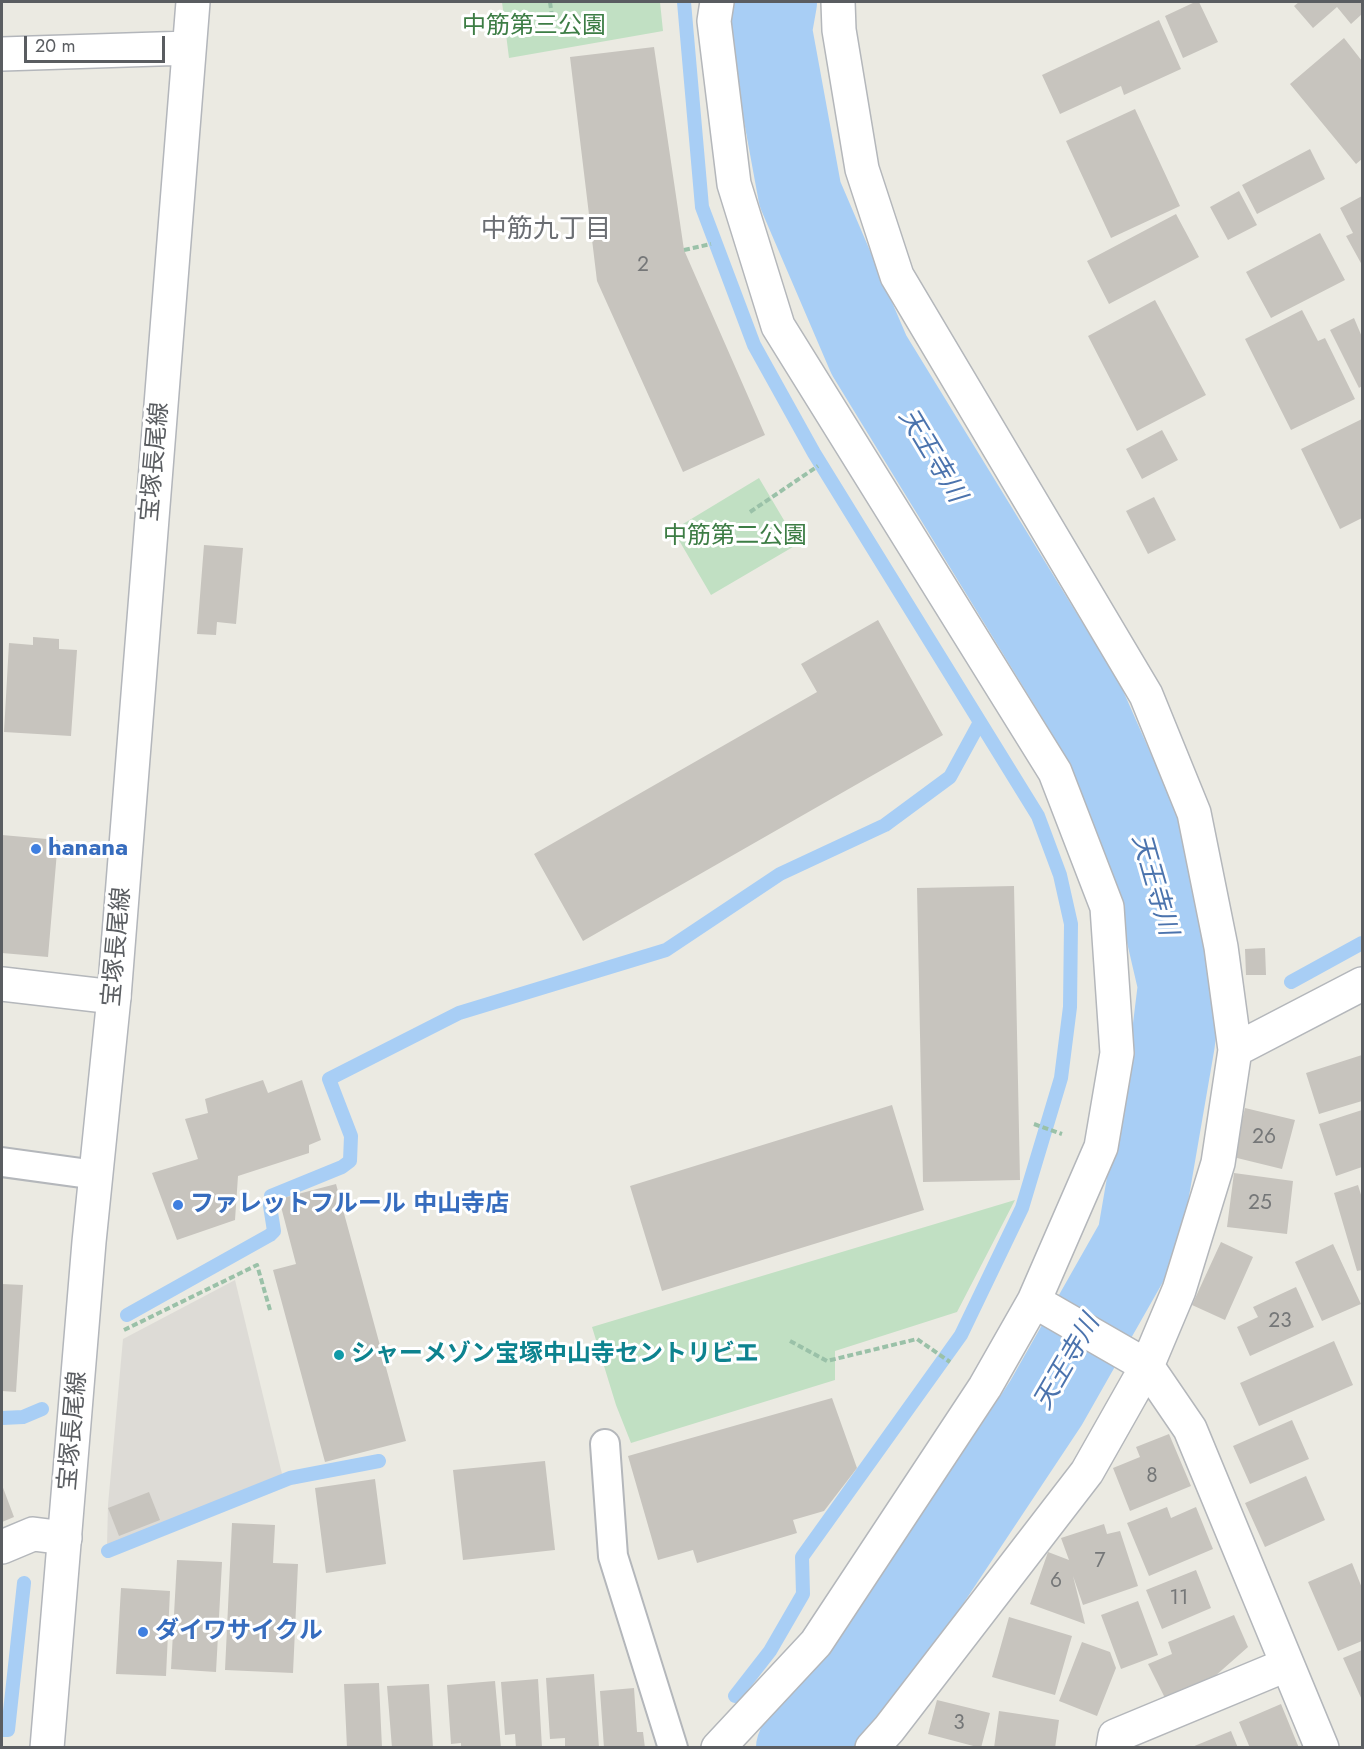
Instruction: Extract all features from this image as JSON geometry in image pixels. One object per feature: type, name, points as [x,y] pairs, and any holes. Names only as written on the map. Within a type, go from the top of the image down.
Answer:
[{"type":"street","name":"宝塚長尾線","points":[[47,1748],[96,1175],[114,997],[193,2]]},
{"type":"street","points":[[717,2],[714,21],[734,184],[778,326],[1055,772],[1107,908],[1117,1053],[1101,1147],[1043,1306],[985,1387],[816,1643],[718,1748]]},
{"type":"street","points":[[838,2],[839,30],[862,169],[897,276],[1146,695],[1194,813],[1221,947],[1235,1050],[1218,1162],[1179,1290],[1137,1361],[1087,1472],[872,1748]]},
{"type":"street","points":[[2,54],[189,48]]},
{"type":"street","points":[[2,984],[114,997]]},
{"type":"street","points":[[1235,1050],[1362,984]]},
{"type":"street","points":[[1043,1306],[1137,1361],[1190,1429],[1322,1748]]},
{"type":"street","points":[[2,1547],[33,1534],[65,1538]]},
{"type":"street","points":[[1113,1748],[1115,1736],[1287,1665]]},
{"type":"lane","points":[[2,1162],[96,1175]]},
{"type":"lane","points":[[605,1444],[613,1556],[673,1748]]},
{"type":"path","points":[[550,2],[553,23]]},
{"type":"path","points":[[684,250],[702,246]]},
{"type":"path","points":[[750,512],[804,474]]},
{"type":"path","points":[[1036,1125],[1066,1135]]},
{"type":"path","points":[[115,1334],[257,1265],[270,1310]]},
{"type":"path","points":[[790,1341],[827,1361],[917,1339],[934,1351]]},
{"type":"shaded area","points":[[235,1280],[283,1478],[107,1546],[108,1505],[123,1339]]},
{"type":"green space","name":"中筋第三公園","points":[[502,2],[660,2],[663,31],[509,58]]},
{"type":"green space","name":"中筋第二公園","points":[[759,478],[798,544],[711,595],[673,530]]},
{"type":"green space","points":[[1015,1200],[957,1312],[835,1351],[835,1380],[631,1443],[616,1405],[592,1327]]},
{"type":"building","points":[[1199,2],[1218,42],[1183,58],[1165,16]]},
{"type":"building","points":[[1299,2],[1362,2],[1362,14],[1351,24],[1337,7],[1313,28],[1294,6]]},
{"type":"building","points":[[1159,20],[1181,69],[1124,95],[1121,86],[1060,114],[1042,75]]},
{"type":"building","points":[[1344,38],[1362,61],[1362,159],[1356,164],[1290,84]]},
{"type":"building","points":[[654,47],[684,250],[765,435],[683,472],[597,281],[570,57]]},
{"type":"building","points":[[1135,109],[1180,206],[1111,238],[1066,141]]},
{"type":"building","points":[[1310,149],[1325,179],[1257,214],[1242,185]]},
{"type":"building","points":[[1239,191],[1257,225],[1228,240],[1210,207]]},
{"type":"building","points":[[1362,196],[1362,265],[1346,236],[1353,233],[1340,208]]},
{"type":"building","points":[[1176,214],[1199,257],[1109,304],[1087,261]]},
{"type":"building","points":[[1320,233],[1345,280],[1271,318],[1246,272]]},
{"type":"building","points":[[1155,300],[1206,395],[1137,431],[1088,336]]},
{"type":"building","points":[[1302,310],[1318,341],[1325,338],[1355,399],[1291,430],[1245,339]]},
{"type":"building","points":[[1354,318],[1362,337],[1362,386],[1359,388],[1330,330]]},
{"type":"building","points":[[1362,419],[1362,518],[1340,529],[1301,449]]},
{"type":"building","points":[[1162,430],[1178,460],[1142,479],[1126,449]]},
{"type":"building","points":[[1154,497],[1176,540],[1148,554],[1126,511]]},
{"type":"building","points":[[204,545],[243,548],[236,624],[217,622],[216,635],[197,634]]},
{"type":"building","points":[[878,620],[943,735],[583,941],[534,854],[817,692],[801,664]]},
{"type":"building","points":[[33,637],[59,639],[59,649],[77,650],[71,736],[4,732],[9,643],[33,645]]},
{"type":"building","points":[[2,835],[58,840],[48,957],[2,953]]},
{"type":"building","points":[[1014,886],[1020,1180],[923,1182],[917,888]]},
{"type":"building","points":[[1265,948],[1266,975],[1246,975],[1245,949]]},
{"type":"building","points":[[1362,1055],[1362,1101],[1319,1114],[1306,1073]]},
{"type":"building","points":[[263,1080],[268,1093],[302,1080],[321,1140],[309,1145],[309,1153],[238,1176],[235,1220],[177,1240],[152,1173],[198,1159],[185,1119],[208,1113],[205,1099]]},
{"type":"building","points":[[892,1105],[924,1210],[662,1291],[630,1186]]},
{"type":"building","points":[[1245,1108],[1295,1120],[1282,1169],[1233,1157]]},
{"type":"building","points":[[1362,1110],[1362,1167],[1336,1176],[1319,1124]]},
{"type":"building","points":[[1234,1173],[1293,1181],[1287,1234],[1227,1227]]},
{"type":"building","name":"シャーメゾン宝塚中山寺セントリビエ","points":[[336,1184],[406,1441],[325,1462],[273,1270],[296,1264],[279,1199]]},
{"type":"building","points":[[1358,1185],[1362,1198],[1362,1270],[1357,1271],[1334,1193]]},
{"type":"building","points":[[1221,1242],[1253,1257],[1225,1320],[1192,1305]]},
{"type":"building","points":[[1333,1244],[1361,1304],[1322,1321],[1295,1262]]},
{"type":"building","points":[[2,1284],[23,1285],[16,1392],[2,1391]]},
{"type":"building","points":[[1296,1287],[1314,1327],[1250,1356],[1237,1327],[1258,1317],[1253,1307]]},
{"type":"building","points":[[1334,1341],[1353,1385],[1259,1426],[1240,1383]]},
{"type":"building","points":[[832,1398],[857,1468],[824,1511],[793,1520],[797,1533],[697,1563],[693,1550],[658,1560],[628,1456]]},
{"type":"building","points":[[1292,1420],[1309,1459],[1250,1484],[1233,1446]]},
{"type":"building","points":[[1169,1434],[1191,1486],[1130,1511],[1113,1468],[1140,1457],[1136,1447]]},
{"type":"building","points":[[545,1461],[555,1550],[463,1560],[453,1470]]},
{"type":"building","points":[[1306,1476],[1325,1520],[1265,1547],[1245,1503]]},
{"type":"building","points":[[375,1479],[386,1564],[326,1573],[315,1488]]},
{"type":"building","points":[[2,1485],[14,1517],[2,1522]]},
{"type":"building","points":[[149,1492],[160,1520],[119,1536],[108,1508]]},
{"type":"building","points":[[1167,1507],[1171,1518],[1196,1507],[1213,1549],[1149,1576],[1127,1523]]},
{"type":"building","points":[[232,1523],[275,1525],[273,1563],[298,1564],[293,1673],[225,1670]]},
{"type":"building","points":[[1104,1524],[1107,1534],[1120,1531],[1138,1586],[1083,1605],[1073,1576],[1085,1624],[1030,1604],[1048,1552],[1069,1560],[1061,1538]]},
{"type":"building","points":[[177,1560],[222,1562],[216,1672],[171,1669]]},
{"type":"building","points":[[1352,1563],[1362,1588],[1362,1641],[1338,1651],[1308,1582]]},
{"type":"building","points":[[1196,1570],[1211,1608],[1162,1629],[1146,1590]]},
{"type":"building","name":"ダイワサイクル","points":[[121,1588],[170,1591],[166,1676],[116,1674]]},
{"type":"building","points":[[1138,1601],[1158,1655],[1121,1669],[1101,1615]]},
{"type":"building","points":[[1234,1615],[1248,1647],[1214,1677],[1165,1698],[1148,1664],[1172,1654],[1168,1642]]},
{"type":"building","points":[[1009,1617],[1072,1636],[1055,1695],[992,1677]]},
{"type":"building","points":[[1082,1642],[1110,1652],[1116,1668],[1097,1716],[1059,1701]]},
{"type":"building","points":[[1362,1650],[1362,1700],[1343,1658]]},
{"type":"building","points":[[594,1674],[599,1748],[565,1748],[565,1738],[550,1739],[546,1678]]},
{"type":"building","points":[[538,1679],[542,1748],[516,1748],[515,1734],[505,1735],[501,1682]]},
{"type":"building","points":[[495,1681],[501,1748],[461,1748],[461,1743],[451,1744],[447,1685]]},
{"type":"building","points":[[379,1683],[382,1748],[347,1748],[344,1684]]},
{"type":"building","points":[[429,1684],[433,1748],[392,1748],[387,1686]]},
{"type":"building","points":[[634,1688],[637,1732],[643,1732],[645,1748],[604,1748],[600,1691]]},
{"type":"building","points":[[937,1700],[990,1713],[981,1748],[928,1734]]},
{"type":"building","points":[[1281,1704],[1299,1748],[1250,1748],[1239,1722]]},
{"type":"building","points":[[999,1711],[1059,1720],[1055,1748],[994,1748]]},
{"type":"building","points":[[1231,1731],[1238,1748],[1192,1748],[1192,1747]]},
{"type":"waterway","points":[[684,2],[702,207],[754,345],[814,453],[1038,816],[1060,875],[1071,924],[1070,1007],[1061,1078],[1022,1208],[961,1335],[802,1557],[803,1594],[770,1651],[735,1696]]},
{"type":"waterway","name":"天王寺川","points":[[775,2],[770,30],[800,194],[869,355],[1083,704],[1150,856],[1180,985],[1173,1042],[1139,1239],[1046,1403],[886,1644],[798,1748]]},
{"type":"waterway","points":[[127,1315],[270,1235],[274,1231],[270,1206],[271,1196],[342,1167],[350,1161],[351,1136],[329,1079],[459,1013],[666,950],[780,874],[885,825],[950,777],[980,722]]},
{"type":"waterway","points":[[1291,982],[1362,943]]},
{"type":"waterway","points":[[1180,985],[1202,985]]},
{"type":"waterway","points":[[2,1418],[23,1417],[42,1409]]},
{"type":"waterway","points":[[108,1551],[290,1478],[379,1461]]},
{"type":"waterway","points":[[2,1730],[8,1730],[24,1583]]},
{"type":"place","name":"hanana","points":[[36,849]]},
{"type":"place","name":"ファレットフルール 中山寺店","points":[[178,1205]]},
{"type":"place","name":"シャーメゾン宝塚中山寺セントリビエ","points":[[339,1355]]},
{"type":"place","name":"ダイワサイクル","points":[[143,1632]]},
{"type":"district","name":"中筋九丁目","points":[[546,231]]}]
